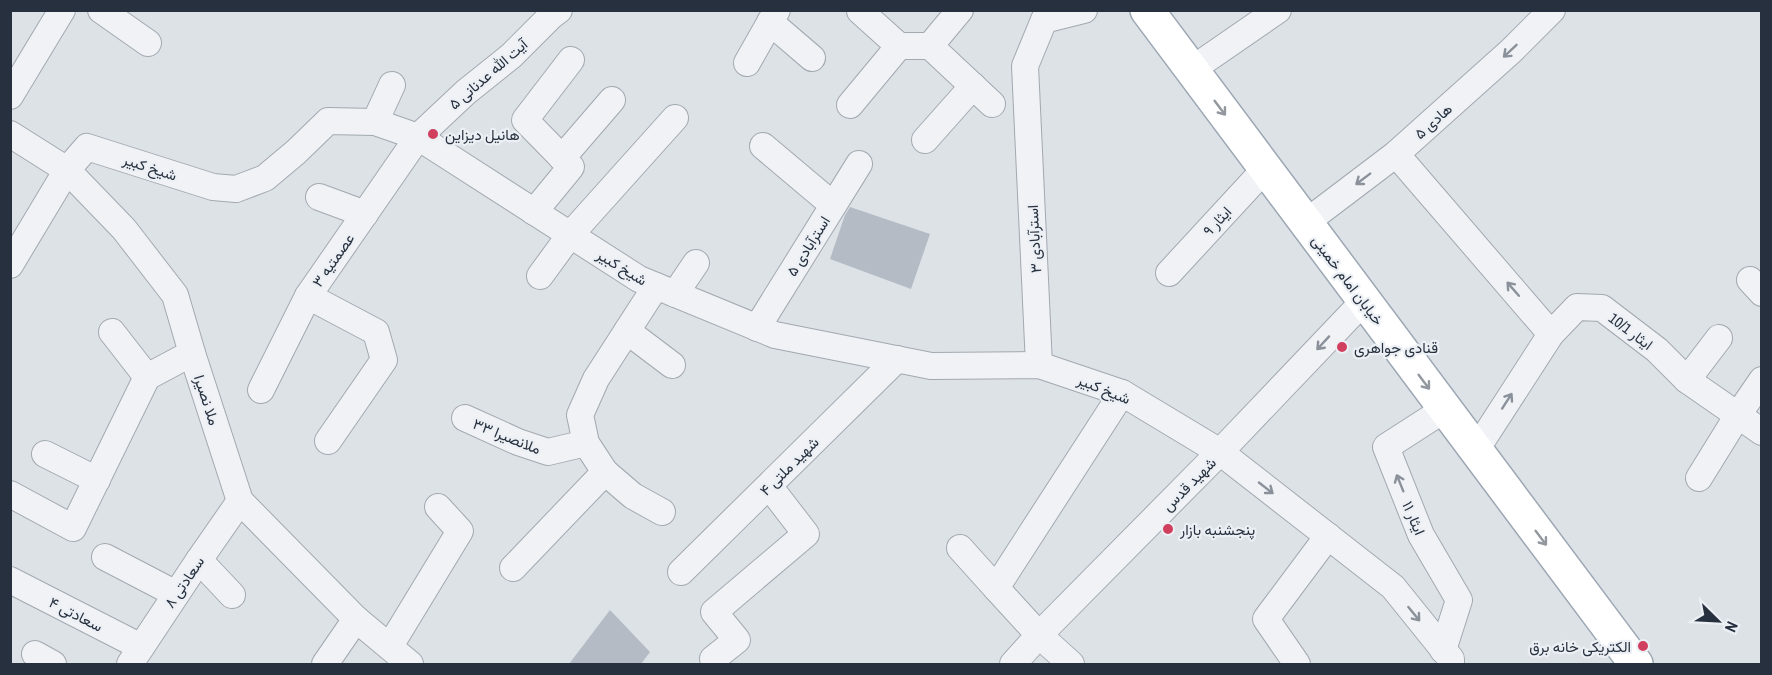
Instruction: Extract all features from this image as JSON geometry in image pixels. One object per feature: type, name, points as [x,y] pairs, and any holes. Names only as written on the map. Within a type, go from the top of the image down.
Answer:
[{"type":"main road","name":"خیابان امام خمینی","points":[[1147,10],[1636,664]]},
{"type":"street","points":[[10,96],[62,10]]},
{"type":"street","points":[[101,10],[148,43]]},
{"type":"street","name":"آیت الله عدنانی ۵","points":[[418,137],[466,92],[511,56],[559,10]]},
{"type":"street","points":[[930,46],[960,10]]},
{"type":"street","points":[[1033,15],[1084,10]]},
{"type":"street","points":[[1191,70],[1278,10]]},
{"type":"street","points":[[860,11],[899,46],[930,46],[992,104]]},
{"type":"street","name":"هادی ۵","points":[[1305,222],[1396,154],[1544,14]]},
{"type":"street","name":"استرآبادی ٣","points":[[1033,15],[1026,66],[1040,365]]},
{"type":"street","points":[[747,63],[774,16],[812,57]]},
{"type":"street","points":[[850,105],[899,46]]},
{"type":"street","points":[[534,212],[571,167],[525,120],[571,60]]},
{"type":"street","points":[[375,122],[392,85]]},
{"type":"street","points":[[925,140],[973,87]]},
{"type":"street","points":[[562,158],[612,100]]},
{"type":"street","points":[[540,276],[570,235],[675,118]]},
{"type":"street","name":"شیخ کبیر","points":[[67,170],[87,147],[213,187],[236,189],[265,178],[328,121],[375,122],[418,137],[639,279],[775,335],[931,366],[1040,365],[1122,393],[1220,452],[1393,587],[1447,657]]},
{"type":"street","name":"ملا نصیرا","points":[[10,134],[67,170],[123,229],[175,295],[240,501],[356,618],[410,664]]},
{"type":"street","name":"عصمتیه ۳","points":[[261,390],[308,296],[418,137]]},
{"type":"street","points":[[764,146],[833,205]]},
{"type":"street","points":[[1396,154],[1551,334]]},
{"type":"street","name":"استرآبادی ۵","points":[[757,328],[859,164]]},
{"type":"street","name":"ایثار ۹","points":[[1169,273],[1265,169]]},
{"type":"street","points":[[10,265],[67,170]]},
{"type":"street","points":[[319,196],[365,214]]},
{"type":"street","points":[[662,512],[633,496],[605,472],[586,443],[580,415],[596,379],[627,331],[665,290],[696,263]]},
{"type":"street","points":[[308,296],[376,332],[384,360],[328,441]]},
{"type":"street","name":"شهید قدس","points":[[1013,664],[1364,301]]},
{"type":"street","name":"ایثار 10/1","points":[[1476,450],[1551,334],[1577,307],[1602,308],[1657,350],[1687,380],[1761,432]]},
{"type":"street","points":[[627,331],[672,365]]},
{"type":"street","points":[[112,332],[147,377]]},
{"type":"street","points":[[1687,380],[1719,338]]},
{"type":"street","points":[[10,494],[73,528],[147,377],[192,353]]},
{"type":"street","name":"شهید ملتی ۴","points":[[681,572],[897,359]]},
{"type":"street","points":[[1699,478],[1761,381]]},
{"type":"street","points":[[996,588],[1122,393]]},
{"type":"street","name":"ایثار ۱۱","points":[[1445,410],[1386,447],[1421,535],[1460,600],[1447,657]]},
{"type":"street","name":"ملانصیرا ۳۳","points":[[465,418],[518,442],[548,452],[586,443]]},
{"type":"street","points":[[45,454],[97,480]]},
{"type":"street","points":[[513,568],[605,472]]},
{"type":"street","points":[[713,659],[737,640],[714,612],[806,534],[769,486]]},
{"type":"street","name":"سعادتی ۸","points":[[136,656],[240,501]]},
{"type":"street","points":[[390,646],[460,531],[438,507]]},
{"type":"street","points":[[1297,664],[1266,619],[1328,536]]},
{"type":"street","points":[[960,548],[1039,635],[1071,664]]},
{"type":"street","points":[[105,557],[176,594]]},
{"type":"street","points":[[199,560],[232,595]]},
{"type":"street","name":"سعادتی ۴","points":[[10,580],[136,656]]},
{"type":"street","points":[[325,664],[356,618]]},
{"type":"building","points":[[850,207],[930,234],[911,289],[830,259]]},
{"type":"building","points":[[610,610],[650,652],[641,664],[569,664]]},
{"type":"place","name":"هانیل دیزاین","points":[[433,134]]},
{"type":"place","name":"قنادی جواهری","points":[[1342,347]]},
{"type":"place","name":"پنجشنبه بازار","points":[[1168,529]]},
{"type":"place","name":"الکتریکی خانه برق","points":[[1643,646]]}]
